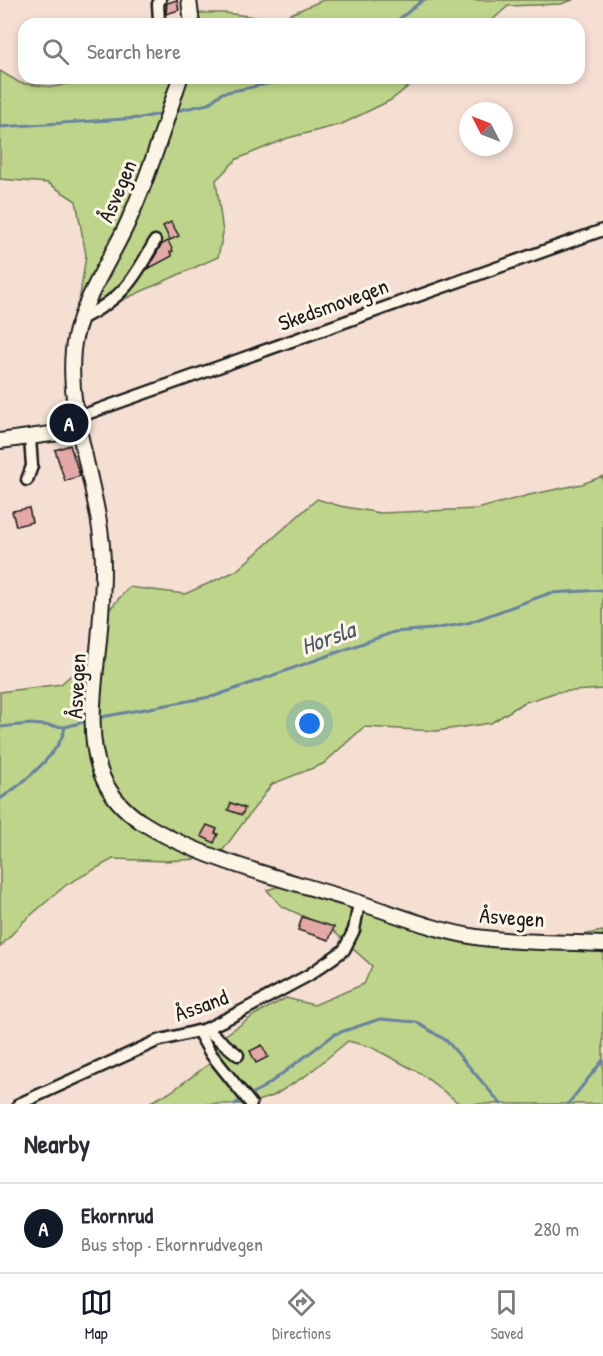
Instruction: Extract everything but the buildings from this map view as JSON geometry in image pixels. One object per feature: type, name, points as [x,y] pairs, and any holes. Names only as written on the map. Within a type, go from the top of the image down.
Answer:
[{"type":"main road","points":[[189,0],[191,18]]},
{"type":"main road","name":"Åsvegen","points":[[178,84],[136,204],[76,330],[73,350],[73,375],[79,424],[101,535],[103,567],[94,688],[94,731],[102,775],[114,798],[136,819],[185,845],[283,879],[430,926],[474,936],[603,944]]},
{"type":"main road","points":[[0,441],[30,438],[79,424]]},
{"type":"street","points":[[159,18],[160,0]]},
{"type":"street","name":"Skedsmovegen","points":[[79,424],[603,230]]},
{"type":"street","points":[[81,319],[122,292],[132,281],[155,241]]},
{"type":"street","points":[[27,480],[32,466],[30,438]]},
{"type":"street","name":"Åssand","points":[[19,1104],[157,1041],[202,1030],[309,975],[344,950],[354,930],[359,903]]},
{"type":"street","points":[[202,1030],[238,1055]]},
{"type":"street","points":[[202,1030],[210,1054],[251,1104]]},
{"type":"green space","points":[[323,0],[573,0],[561,4],[508,6],[495,18],[282,18]]},
{"type":"green space","points":[[192,13],[225,13],[262,18],[188,18]]},
{"type":"green space","points":[[0,71],[18,84],[53,87],[68,84],[411,84],[391,100],[342,124],[288,138],[237,159],[216,180],[223,233],[218,257],[118,302],[78,309],[86,255],[76,201],[48,183],[0,179]]},
{"type":"green space","points":[[603,476],[603,689],[557,692],[523,703],[491,723],[436,731],[364,727],[323,764],[272,784],[217,858],[165,861],[113,859],[66,885],[24,921],[0,947],[0,692],[61,684],[87,661],[109,610],[129,587],[185,594],[236,571],[317,499],[340,506],[380,513],[477,509],[582,484]]},
{"type":"green space","points":[[290,883],[442,933],[551,941],[603,931],[603,1104],[460,1104],[420,1073],[371,1047],[348,1041],[307,1075],[273,1096],[248,1104],[146,1104],[169,1093],[209,1064],[211,1045],[256,1014],[286,998],[314,1005],[364,984],[372,966],[331,929],[281,906],[267,890]]},
{"type":"waterway","points":[[400,18],[423,0]]},
{"type":"waterway","points":[[175,111],[208,104],[222,93],[268,84]]},
{"type":"waterway","points":[[0,127],[140,118],[165,113]]},
{"type":"waterway","name":"Horsla","points":[[96,718],[215,696],[394,632],[468,623],[550,593],[603,590]]},
{"type":"waterway","points":[[0,727],[30,724],[65,727],[87,721]]},
{"type":"waterway","points":[[0,799],[39,767],[56,747],[65,727]]},
{"type":"waterway","points":[[235,1104],[267,1085],[335,1034],[380,1019],[416,1022],[447,1041],[501,1104]]},
{"type":"waterway","points":[[568,1104],[603,1060]]},
{"type":"place","name":"Ekornrud","points":[[69,423]]}]
